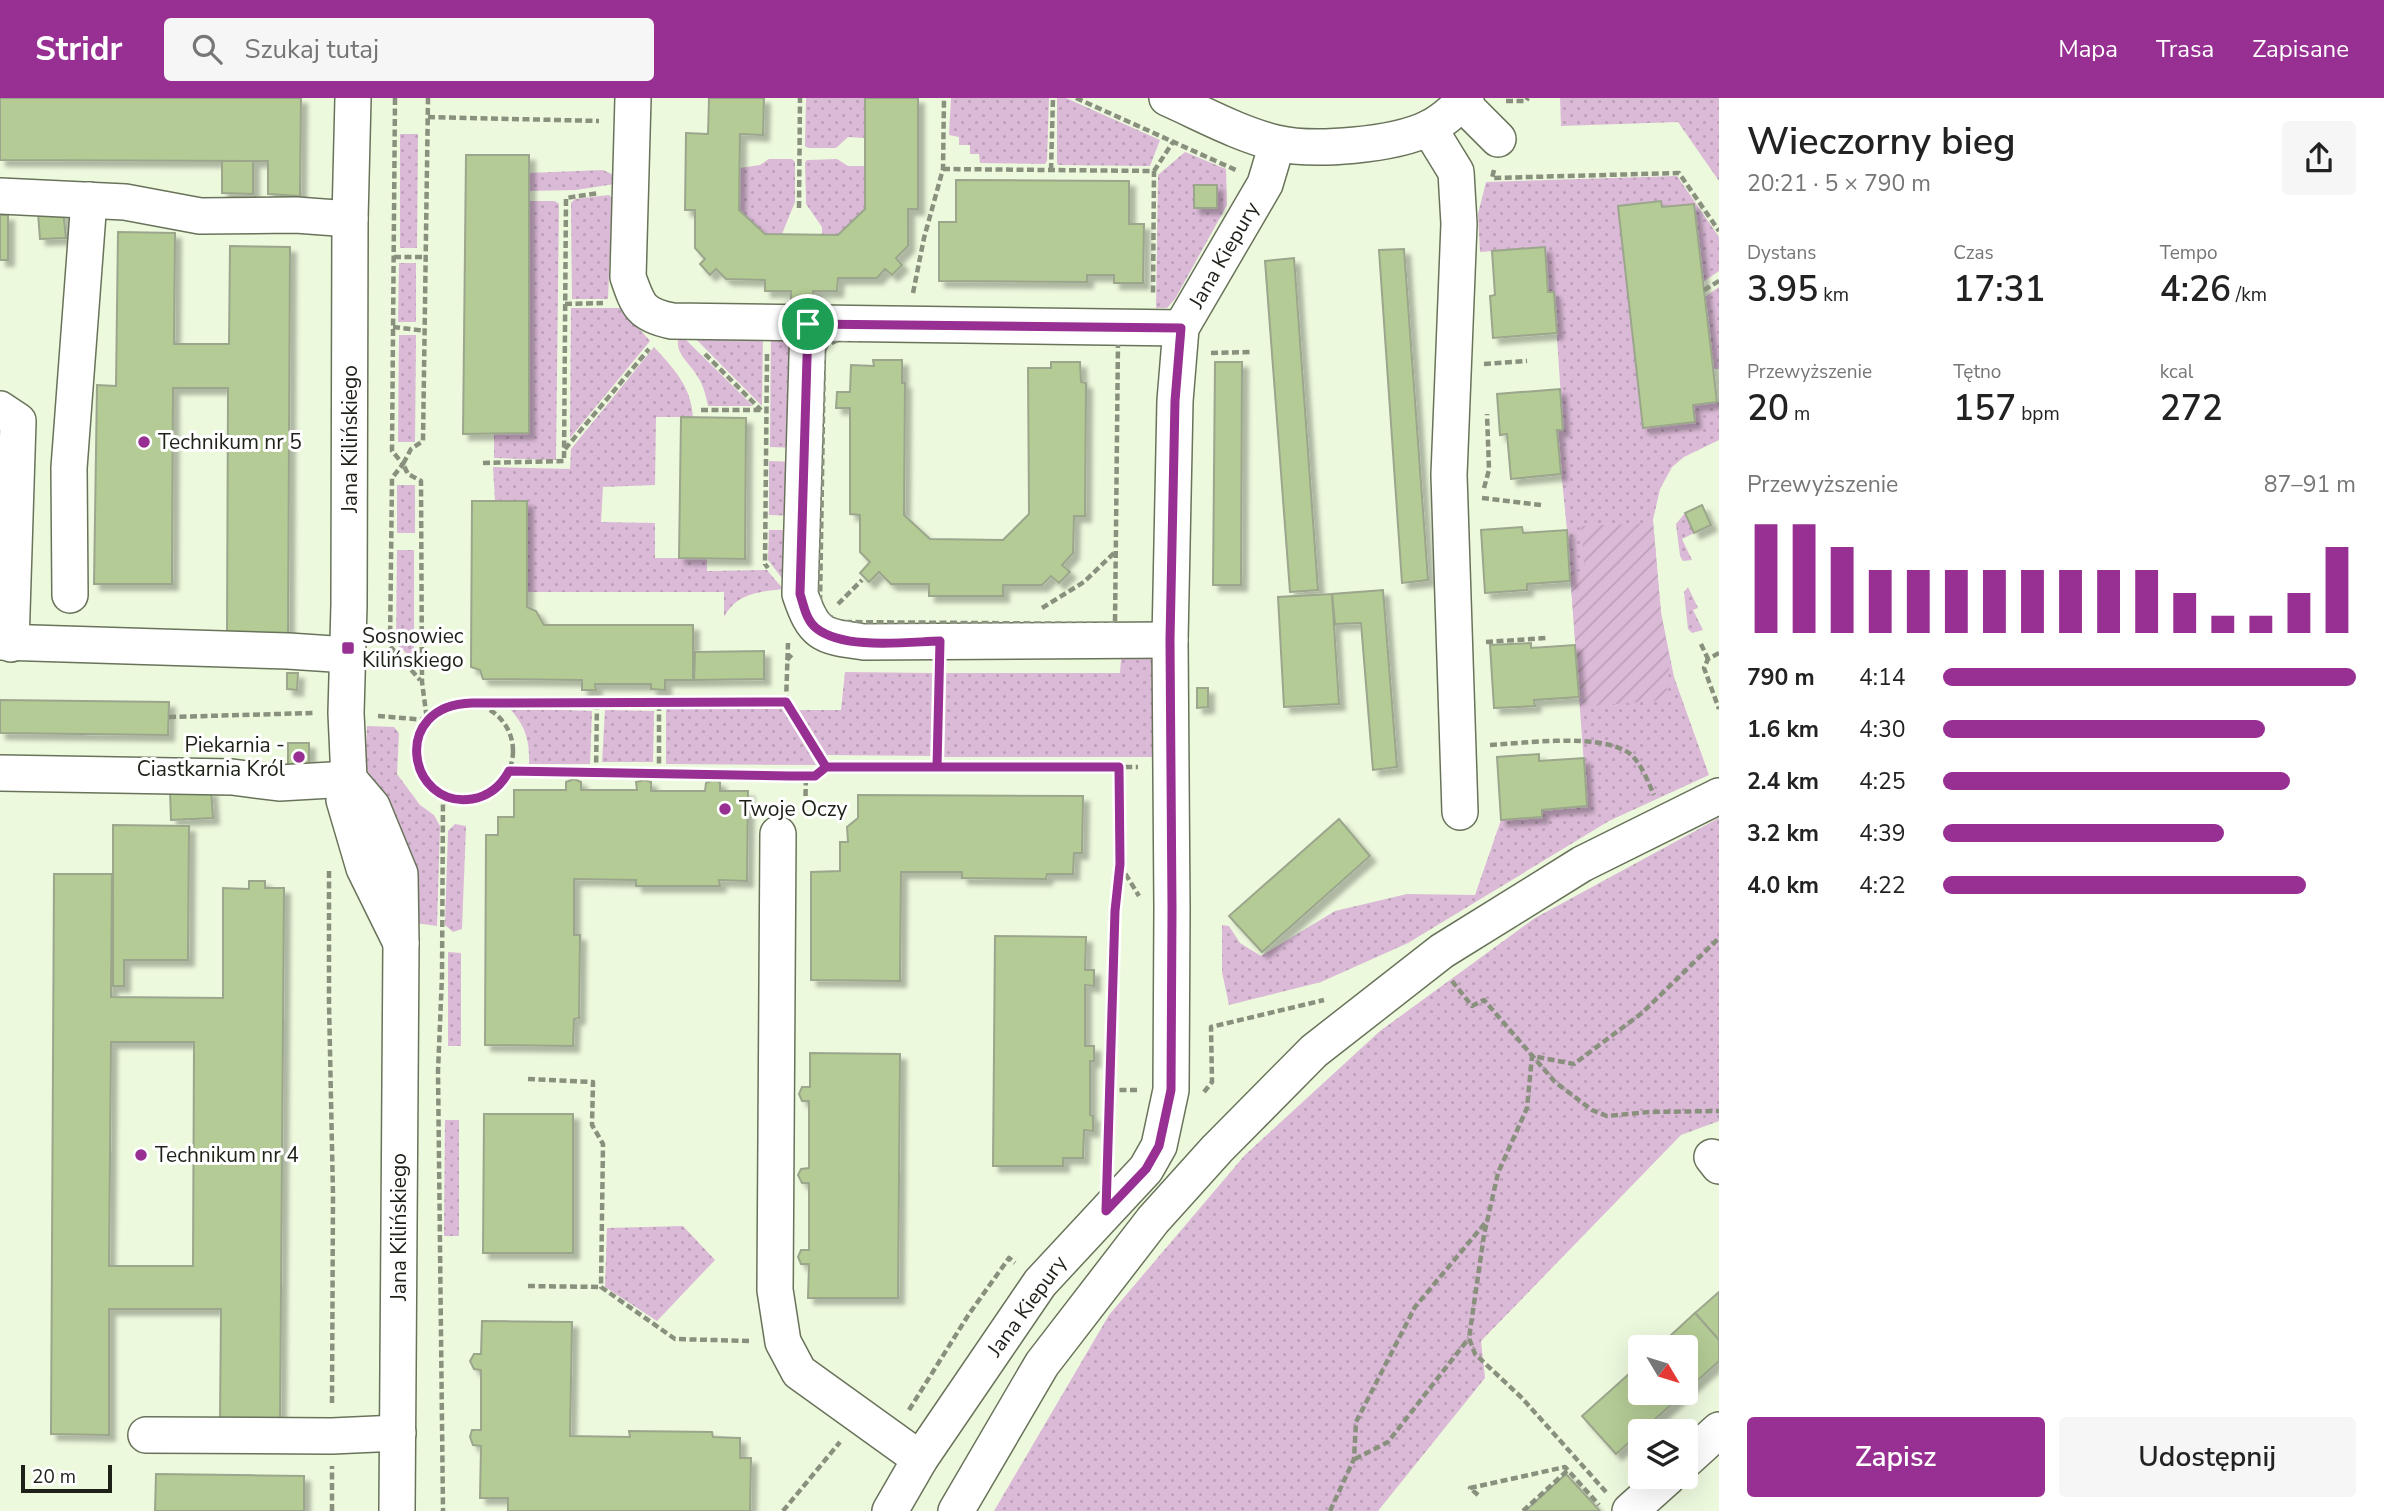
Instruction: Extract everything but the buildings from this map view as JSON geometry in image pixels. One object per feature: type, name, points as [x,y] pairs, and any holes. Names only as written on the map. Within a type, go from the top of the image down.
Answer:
[{"type":"street","name":"Jana Kilińskiego","points":[[353,98],[346,713],[349,779],[372,806],[400,874],[397,1511]]},
{"type":"street","points":[[1167,98],[1277,144],[1309,147],[1352,145],[1429,128],[1464,100],[1497,149]]},
{"type":"street","points":[[632,110],[628,277],[637,302],[645,312],[656,318],[662,333],[808,324],[910,330],[1179,336]]},
{"type":"street","points":[[1429,128],[1455,172],[1458,224],[1449,496],[1460,812]]},
{"type":"street","name":"Jana Kiepury","points":[[890,1511],[920,1460],[1040,1283],[1146,1169],[1159,1146],[1171,1090],[1170,640],[1179,336],[1265,184],[1277,144]]},
{"type":"street","points":[[0,196],[125,202],[200,216],[296,215],[350,219]]},
{"type":"street","points":[[70,595],[68,468],[89,200]]},
{"type":"street","points":[[808,324],[800,594],[808,620],[815,628],[831,637],[864,642],[1170,640]]},
{"type":"street","points":[[0,409],[18,421],[6,643],[348,655]]},
{"type":"street","points":[[0,773],[232,777],[279,783],[349,779]]},
{"type":"street","points":[[956,1511],[1042,1364],[1153,1220],[1217,1149],[1314,1051],[1442,951],[1582,864],[1719,796]]},
{"type":"street","points":[[779,834],[775,1290],[783,1342],[799,1372],[920,1460]]},
{"type":"street","points":[[1698,1449],[1719,1430]]},
{"type":"street","points":[[146,1435],[332,1436],[398,1433]]},
{"type":"street","points":[[1619,1503],[1645,1489]]},
{"type":"path","points":[[395,98],[392,451],[408,474],[421,481],[422,682],[427,720]]},
{"type":"path","points":[[422,682],[390,646],[392,478],[411,449],[423,441],[428,98]]},
{"type":"path","points":[[799,208],[800,98]]},
{"type":"path","points":[[910,330],[913,293],[924,238],[943,169],[944,98]]},
{"type":"path","points":[[1051,170],[1053,98]]},
{"type":"path","points":[[428,117],[632,110]]},
{"type":"path","points":[[1173,142],[1154,171],[1179,336]]},
{"type":"path","points":[[1497,149],[1492,178],[1679,173],[1719,232]]},
{"type":"path","points":[[943,169],[1154,171]]},
{"type":"path","points":[[483,463],[564,461],[566,198],[630,188]]},
{"type":"path","points":[[394,257],[427,257]]},
{"type":"path","points":[[1704,290],[1719,281]]},
{"type":"path","points":[[393,327],[426,331]]},
{"type":"path","points":[[1118,340],[1115,624],[840,622],[827,615],[820,605],[824,351],[831,342],[910,330],[1118,340],[1151,343],[1179,336],[1252,352]]},
{"type":"path","points":[[564,450],[662,333],[764,410],[701,410]]},
{"type":"path","points":[[1452,360],[1485,364],[1527,361]]},
{"type":"path","points":[[1449,496],[1541,505]]},
{"type":"path","points":[[1040,609],[1084,582],[1116,551]]},
{"type":"path","points":[[1016,623],[1028,616]]},
{"type":"path","points":[[1454,643],[1546,638]]},
{"type":"path","points":[[937,767],[940,641]]},
{"type":"path","points":[[1701,644],[1708,659]]},
{"type":"path","points":[[1719,653],[1708,659],[1704,668],[1719,709]]},
{"type":"path","points":[[596,772],[597,702]]},
{"type":"path","points":[[659,702],[659,774]]},
{"type":"path","points":[[472,703],[492,710],[510,731],[513,747],[509,771],[496,788],[485,795],[464,799],[443,794],[430,786],[420,771],[417,759],[416,746],[427,720],[438,710],[454,703],[786,702],[826,767]]},
{"type":"path","points":[[169,717],[346,713],[427,720]]},
{"type":"path","points":[[1458,747],[1582,741],[1613,746],[1629,753],[1635,759],[1660,805]]},
{"type":"path","points":[[509,771],[815,776],[826,767],[1144,767]]},
{"type":"path","points":[[1106,1211],[1115,911],[1120,864],[1119,767]]},
{"type":"path","points":[[443,794],[443,976],[438,1071],[443,1511]]},
{"type":"path","points":[[1120,864],[1140,898]]},
{"type":"path","points":[[1532,1056],[1574,1064],[1642,1013],[1719,939]]},
{"type":"path","points":[[1442,951],[1455,969],[1447,975],[1472,1006],[1484,1000],[1555,1082],[1592,1110],[1607,1116],[1649,1112],[1719,1111]]},
{"type":"path","points":[[1167,1111],[1188,1112],[1212,1082],[1211,1027],[1337,997]]},
{"type":"path","points":[[1354,1460],[1388,1442],[1469,1338],[1487,1221],[1498,1172],[1527,1108],[1532,1056]]},
{"type":"path","points":[[528,1079],[593,1082],[592,1125],[603,1144],[601,1287]]},
{"type":"path","points":[[1330,1511],[1354,1460],[1356,1422],[1415,1307],[1487,1221]]},
{"type":"path","points":[[528,1286],[601,1287],[675,1339],[783,1342]]},
{"type":"path","points":[[1469,1338],[1475,1354],[1522,1398],[1619,1503]]},
{"type":"path","points":[[783,1511],[860,1417]]},
{"type":"path","points":[[1478,1495],[1470,1488],[1565,1467],[1604,1511]]},
{"type":"path","points":[[1523,1511],[1568,1470]]},
{"type":"shaded area","points":[[806,98],[865,98],[864,138],[848,137],[836,148],[805,146]]},
{"type":"shaded area","points":[[951,98],[1049,98],[1045,164],[980,163],[979,154],[970,154],[970,145],[959,145],[959,137],[949,135]]},
{"type":"shaded area","points":[[1057,98],[1066,98],[1160,140],[1150,166],[1057,164]]},
{"type":"shaded area","points":[[1560,98],[1719,98],[1719,181],[1678,122],[1561,126]]},
{"type":"shaded area","points":[[400,134],[418,134],[417,248],[400,248]]},
{"type":"shaded area","points":[[1185,152],[1226,169],[1227,205],[1175,299],[1167,308],[1156,308],[1158,175]]},
{"type":"shaded area","points":[[769,159],[792,159],[795,162],[795,202],[782,234],[765,234],[739,210],[740,168],[760,165]]},
{"type":"shaded area","points":[[837,159],[848,166],[864,166],[865,209],[838,235],[822,235],[822,227],[806,204],[805,162]]},
{"type":"shaded area","points":[[603,170],[616,176],[621,183],[576,190],[529,191],[529,173]]},
{"type":"shaded area","points":[[1677,176],[1719,237],[1719,271],[1703,282],[1694,204],[1662,207],[1660,201],[1618,206],[1643,427],[1695,422],[1693,405],[1719,402],[1719,440],[1684,457],[1672,467],[1660,489],[1653,520],[1661,613],[1674,677],[1709,775],[1609,821],[1408,943],[1321,982],[1229,1005],[1222,972],[1222,925],[1229,926],[1240,943],[1261,956],[1335,911],[1407,894],[1475,895],[1501,820],[1542,817],[1542,810],[1587,806],[1557,430],[1563,429],[1554,292],[1548,292],[1545,247],[1480,252],[1478,214],[1486,182]]},
{"type":"shaded area","points":[[609,195],[612,198],[608,299],[572,299],[571,203],[575,199]]},
{"type":"shaded area","points":[[529,201],[555,201],[559,204],[556,460],[494,458],[494,434],[529,433]]},
{"type":"shaded area","points":[[399,263],[416,263],[416,322],[398,322]]},
{"type":"shaded area","points":[[1719,287],[1719,369],[1713,369],[1705,297]]},
{"type":"shaded area","points":[[571,308],[621,308],[650,341],[570,438]]},
{"type":"shaded area","points":[[687,330],[763,332],[762,406]]},
{"type":"shaded area","points":[[771,332],[783,334],[790,340],[798,448],[770,447]]},
{"type":"shaded area","points":[[680,334],[753,406],[708,406],[701,382],[678,347]]},
{"type":"shaded area","points":[[399,335],[416,335],[415,442],[398,442]]},
{"type":"shaded area","points":[[654,347],[685,387],[693,417],[656,417],[655,485],[603,487],[601,522],[655,523],[655,558],[707,558],[707,571],[767,570],[783,589],[742,598],[724,617],[724,592],[527,592],[528,501],[495,501],[493,467],[570,469],[571,449]]},
{"type":"shaded area","points":[[769,461],[797,462],[797,516],[769,515]]},
{"type":"shaded area","points":[[397,485],[415,485],[415,533],[397,533]]},
{"type":"shaded area","points":[[1685,513],[1694,533],[1682,539],[1692,560],[1683,561],[1676,524]]},
{"type":"shaded area","points":[[1653,523],[1661,613],[1670,660],[1666,700],[1580,707],[1570,572],[1585,571],[1581,526]]},
{"type":"shaded area","points":[[769,530],[797,530],[788,586],[768,560]]},
{"type":"shaded area","points":[[397,550],[414,550],[414,654],[407,654],[396,644]]},
{"type":"shaded area","points":[[1688,587],[1698,608],[1693,610],[1703,630],[1692,633],[1688,629],[1684,592]]},
{"type":"shaded area","points":[[1122,646],[1155,654],[1152,757],[942,757],[943,673],[1120,673]]},
{"type":"shaded area","points":[[845,672],[934,673],[934,756],[826,755],[798,710],[841,710]]},
{"type":"shaded area","points":[[509,708],[592,711],[590,764],[529,764],[525,733]]},
{"type":"shaded area","points":[[666,709],[784,709],[816,765],[666,764]]},
{"type":"shaded area","points":[[605,710],[654,711],[653,762],[602,762]]},
{"type":"shaded area","points":[[367,726],[394,727],[399,733],[397,774],[420,805],[434,815],[440,826],[437,926],[415,923],[392,822],[365,765]]},
{"type":"shaded area","points":[[1719,818],[1719,1121],[1681,1135],[1481,1341],[1485,1378],[1378,1511],[994,1511],[1109,1315],[1245,1155],[1380,1031],[1535,918]]},
{"type":"shaded area","points":[[455,824],[466,826],[462,929],[453,932],[445,925],[448,831]]},
{"type":"shaded area","points":[[448,952],[461,953],[461,1046],[448,1046]]},
{"type":"shaded area","points":[[445,1120],[459,1120],[459,1236],[444,1236]]},
{"type":"shaded area","points":[[683,1226],[715,1260],[657,1321],[605,1287],[607,1228]]},
{"type":"place","name":"Technikum nr 5","points":[[144,442]]},
{"type":"place","name":"Sosnowiec Kilińskiego","points":[[348,648]]},
{"type":"place","name":"Piekarnia - Ciastkarnia Król","points":[[299,757]]},
{"type":"place","name":"Twoje Oczy","points":[[725,809]]},
{"type":"place","name":"Technikum nr 4","points":[[141,1155]]},
{"type":"route","points":[[808,324],[800,594],[808,620],[815,628],[831,637],[864,642],[940,641],[937,767],[826,767],[815,776],[509,771],[504,780],[485,795],[464,799],[454,799],[430,786],[420,771],[416,746],[420,732],[427,720],[438,710],[454,703],[786,702],[826,767],[881,767],[1119,767],[1120,864],[1115,911],[1106,1211],[1146,1169],[1159,1146],[1171,1090],[1170,640],[1175,401],[1181,328],[808,324]]}]
